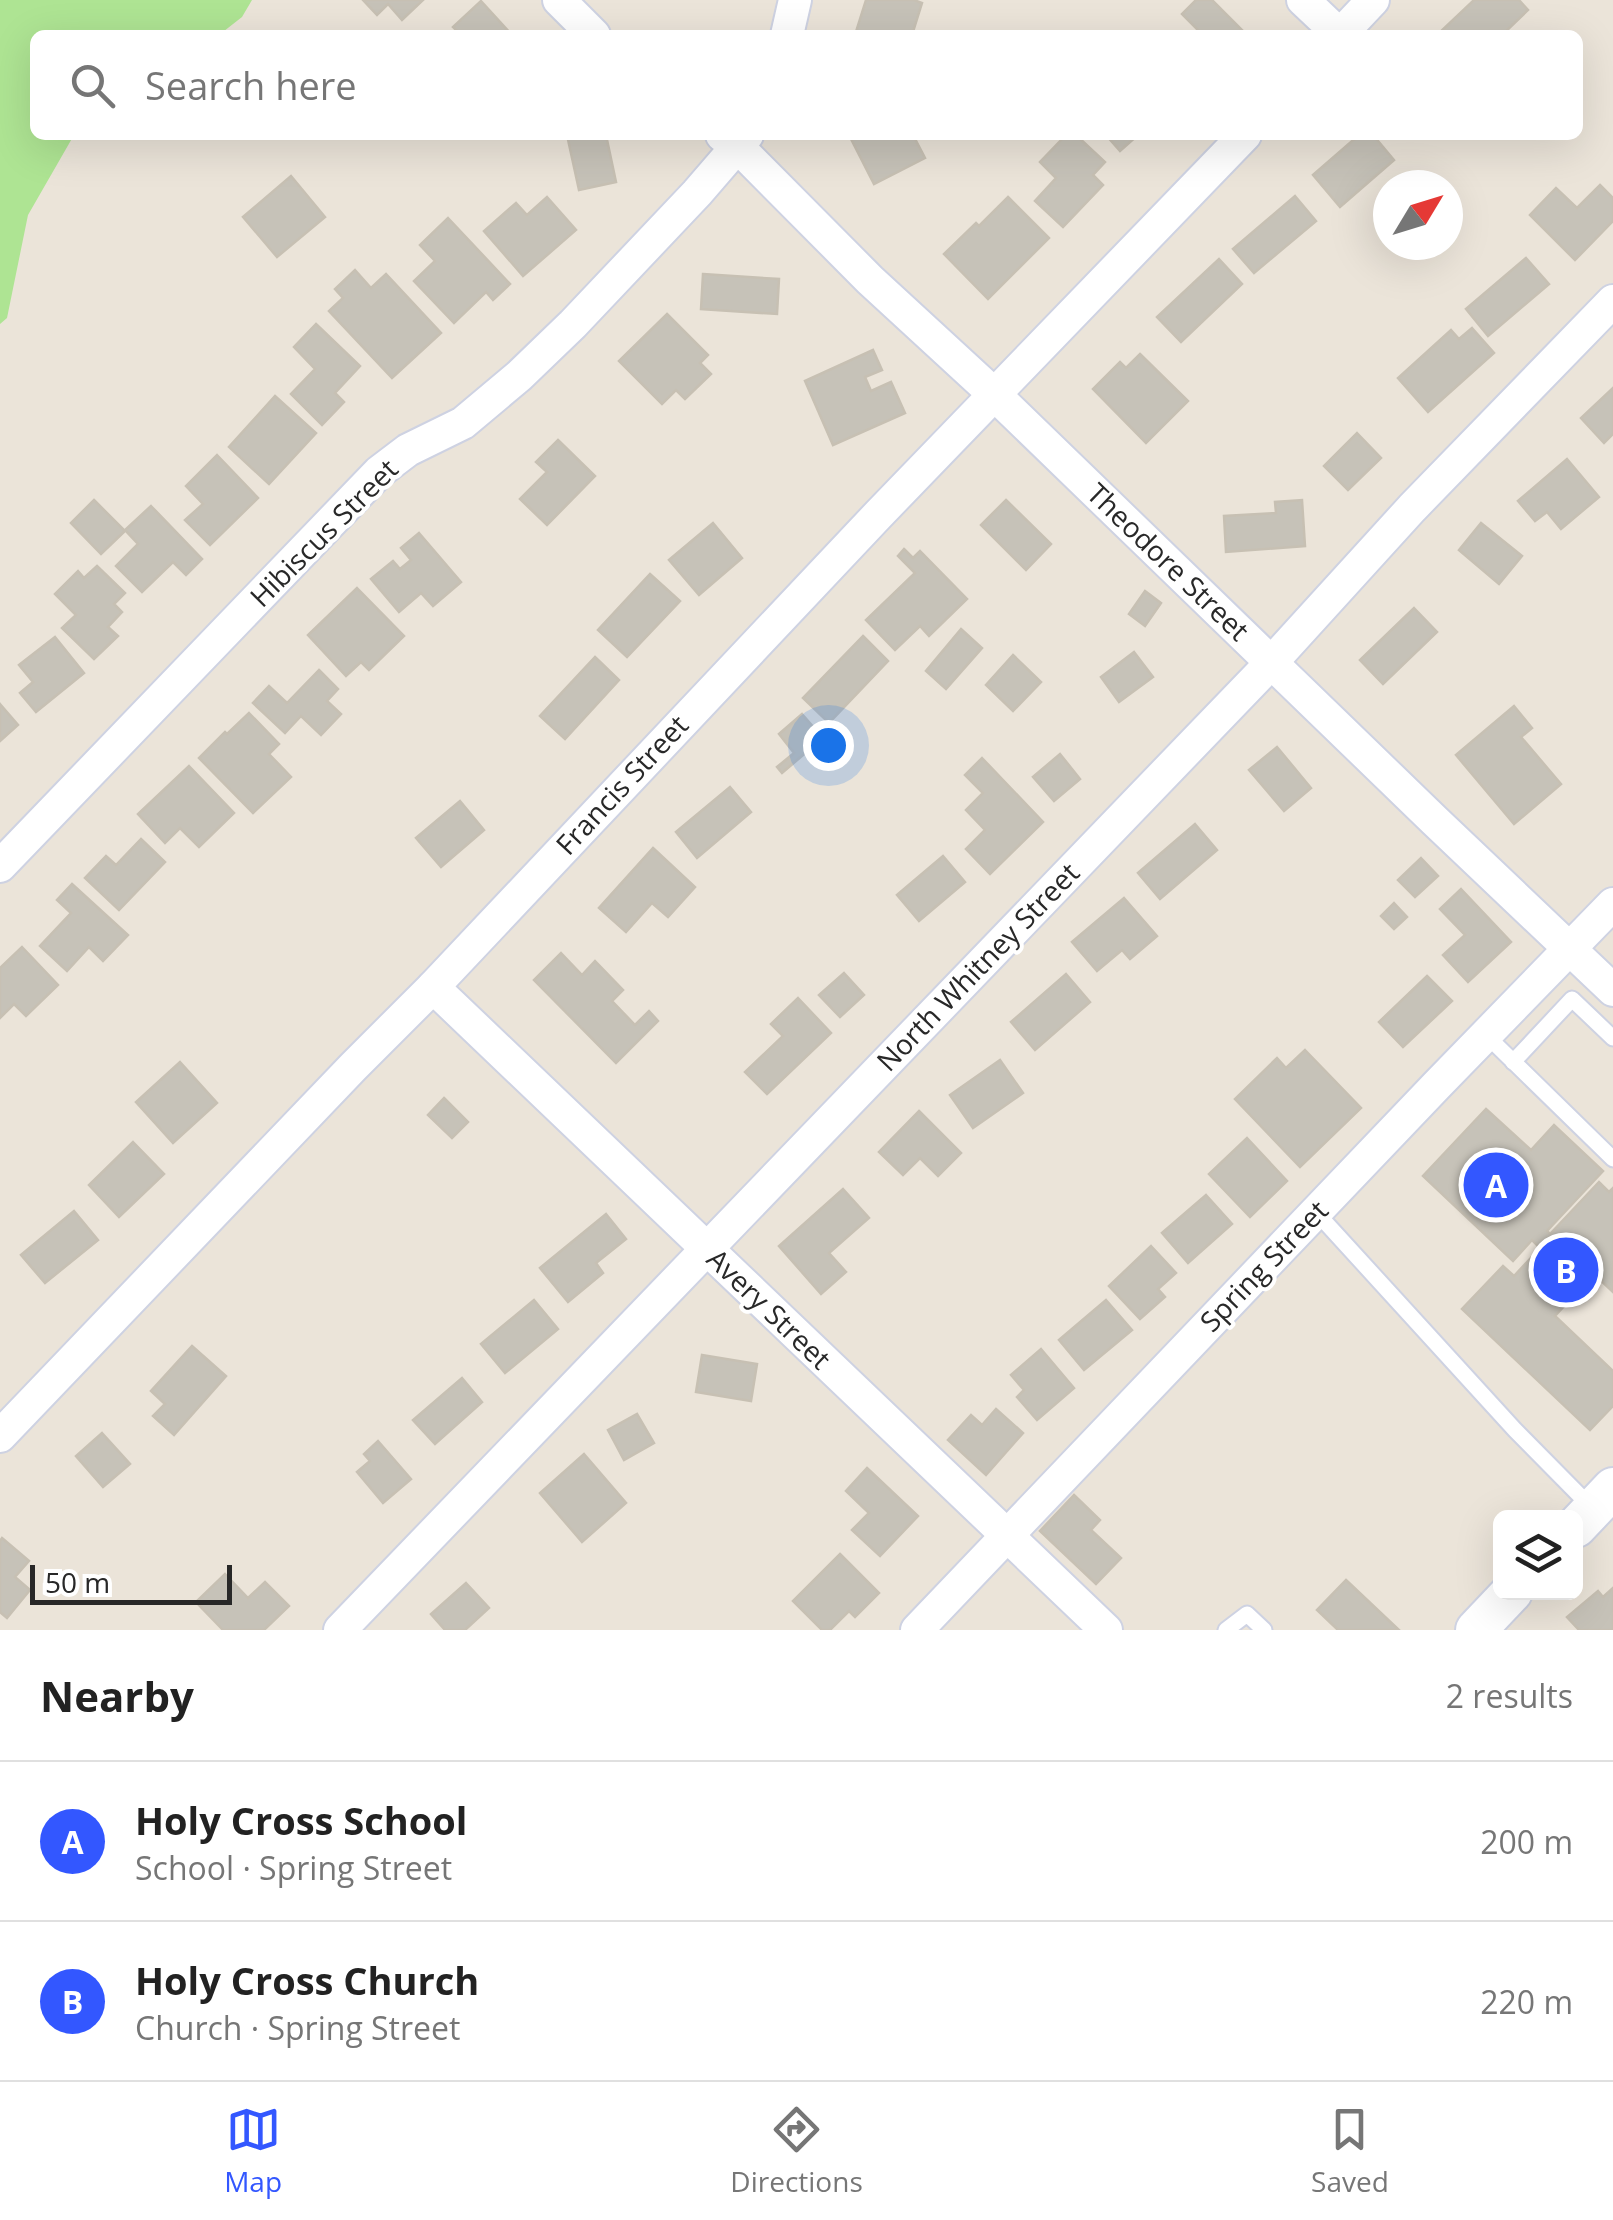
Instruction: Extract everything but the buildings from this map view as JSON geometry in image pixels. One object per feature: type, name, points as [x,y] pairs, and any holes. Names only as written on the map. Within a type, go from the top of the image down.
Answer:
[{"type":"street","points":[[559,0],[589,30]]},
{"type":"street","points":[[788,30],[795,0]]},
{"type":"street","points":[[1303,0],[1335,30]]},
{"type":"street","points":[[1345,30],[1373,0]]},
{"type":"street","name":"Hibiscus Street","points":[[0,866],[379,472],[408,450],[463,424],[520,376],[697,193],[735,140]]},
{"type":"street","name":"Theodore Street","points":[[737,140],[870,280],[1613,990]]},
{"type":"street","name":"Francis Street","points":[[0,1436],[1241,140]]},
{"type":"street","name":"North Whitney Street","points":[[340,1630],[1613,302]]},
{"type":"street","name":"Spring Street","points":[[918,1630],[1613,904]]},
{"type":"street","name":"Avery Street","points":[[433,987],[1106,1630]]},
{"type":"street","points":[[1476,1630],[1504,1600]]},
{"type":"lane","points":[[1513,1062],[1572,999],[1613,1038]]},
{"type":"lane","points":[[1486,1035],[1613,1159]]},
{"type":"lane","points":[[1316,1212],[1515,1430],[1600,1506]]},
{"type":"lane","points":[[1226,1630],[1247,1614],[1264,1630]]},
{"type":"green space","points":[[0,0],[252,0],[242,17],[225,30],[30,30],[30,140],[71,140],[28,215],[7,318],[0,324]]},
{"type":"place","name":"Holy Cross School","points":[[1496,1185]]},
{"type":"place","name":"Holy Cross Church","points":[[1566,1270]]}]
